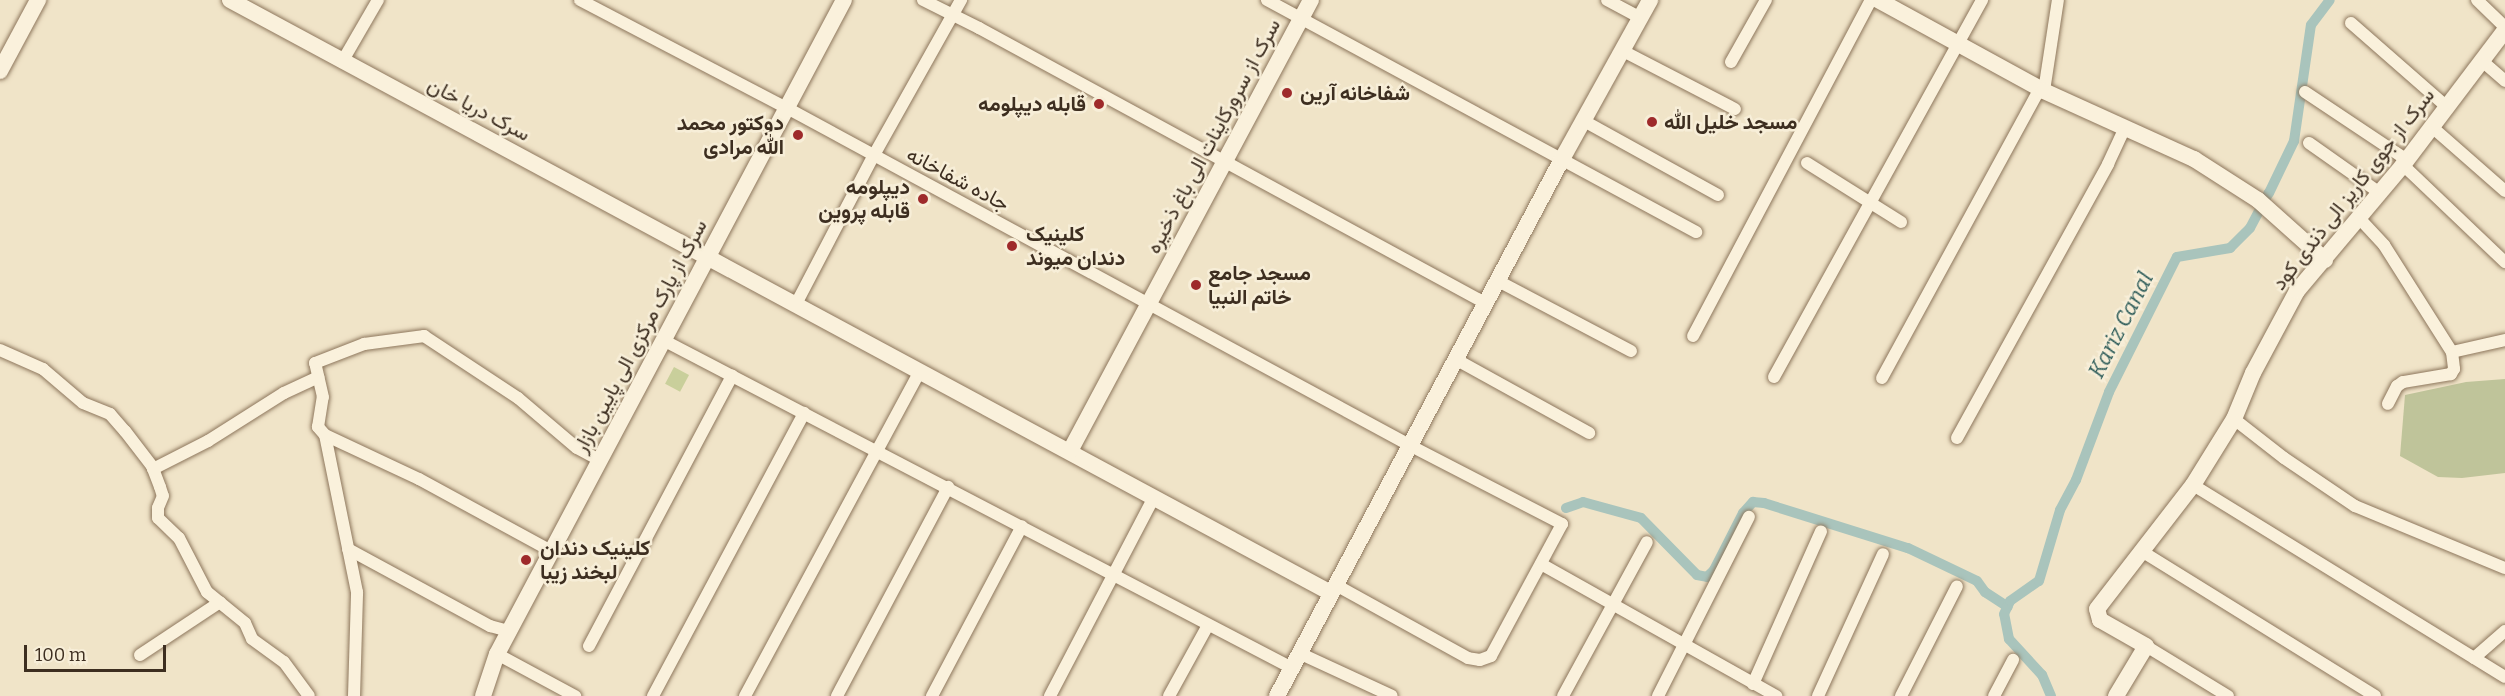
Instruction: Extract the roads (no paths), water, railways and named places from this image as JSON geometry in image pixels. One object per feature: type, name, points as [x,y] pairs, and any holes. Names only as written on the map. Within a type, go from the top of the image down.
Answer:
[{"type":"street","points":[[0,71],[38,0]]},
{"type":"street","name":"سرک دریا خان","points":[[230,0],[1154,497],[1334,589]]},
{"type":"street","points":[[342,62],[378,0]]},
{"type":"street","name":"جاده شفاخانه","points":[[580,0],[787,108],[1411,446],[1560,522],[1562,527],[1541,564]]},
{"type":"street","name":"سرک از پارک مرکزی الی پایین بازار","points":[[483,696],[497,654],[844,0]]},
{"type":"street","points":[[923,0],[1487,304]]},
{"type":"street","points":[[796,304],[874,155],[961,0]]},
{"type":"street","points":[[1267,0],[1696,232]]},
{"type":"street","name":"سرک از سرورکاینات الی باغ ذخیره","points":[[1070,451],[1311,0]]},
{"type":"street","points":[[1607,0],[1641,18]]},
{"type":"street","points":[[1277,696],[1500,282],[1562,159],[1650,0]]},
{"type":"street","points":[[1731,62],[1766,0]]},
{"type":"street","points":[[1693,336],[1871,0]]},
{"type":"street","points":[[1878,0],[2042,90],[2194,159],[2263,204],[2325,260]]},
{"type":"street","points":[[1774,377],[1982,0]]},
{"type":"street","points":[[1882,378],[2042,90],[2058,0]]},
{"type":"street","points":[[2477,0],[2505,28]]},
{"type":"street","points":[[2351,23],[2447,107]]},
{"type":"street","name":"سرک از جوی کاریز الی ذندی کود","points":[[2146,646],[2100,620],[2097,609],[2193,485],[2234,419],[2253,373],[2297,291],[2405,162],[2505,28]]},
{"type":"street","points":[[1623,51],[1735,110]]},
{"type":"street","points":[[2481,60],[2505,81]]},
{"type":"street","points":[[2305,92],[2405,162],[2505,262]]},
{"type":"street","points":[[1584,121],[1718,195]]},
{"type":"street","points":[[2432,127],[2505,191]]},
{"type":"street","points":[[1957,438],[2108,164],[2124,129]]},
{"type":"street","points":[[2309,143],[2380,193]]},
{"type":"street","points":[[1807,164],[1901,222]]},
{"type":"street","points":[[2359,218],[2385,245],[2452,352],[2454,369],[2451,374],[2403,382],[2397,386],[2388,404]]},
{"type":"street","points":[[1500,282],[1631,351]]},
{"type":"street","points":[[551,551],[418,479],[325,435],[318,427],[322,397],[315,363],[364,344],[424,336],[518,398],[577,448],[600,460]]},
{"type":"street","points":[[663,340],[948,487],[1208,625],[1296,661],[1392,696]]},
{"type":"street","points":[[2452,352],[2505,340]]},
{"type":"street","points":[[0,350],[43,369],[83,403],[110,414],[126,431],[153,470],[163,496],[158,508],[158,518],[178,538],[207,592],[245,623],[252,639],[284,662],[309,696]]},
{"type":"street","points":[[1457,360],[1589,433]]},
{"type":"street","points":[[745,696],[920,371]]},
{"type":"street","points":[[589,646],[732,376]]},
{"type":"street","points":[[153,470],[208,441],[284,393],[318,377]]},
{"type":"street","points":[[653,696],[804,413]]},
{"type":"street","points":[[2234,419],[2284,458],[2355,506],[2505,568]]},
{"type":"street","points":[[325,435],[357,592],[354,696]]},
{"type":"street","points":[[2193,485],[2505,677]]},
{"type":"street","points":[[837,696],[948,487]]},
{"type":"street","points":[[1050,696],[1154,497]]},
{"type":"street","points":[[1658,696],[1749,517]]},
{"type":"street","points":[[932,696],[1022,526]]},
{"type":"street","points":[[1760,690],[1821,531]]},
{"type":"street","points":[[1563,696],[1647,542]]},
{"type":"street","points":[[348,549],[490,626],[509,631]]},
{"type":"street","points":[[2143,552],[2375,696]]},
{"type":"street","points":[[1818,696],[1883,554]]},
{"type":"street","points":[[1334,589],[1468,658],[1480,660],[1491,656],[1541,564],[1760,690],[1776,696]]},
{"type":"street","points":[[1901,696],[1957,585]]},
{"type":"street","points":[[140,655],[220,602]]},
{"type":"street","points":[[1169,696],[1208,625]]},
{"type":"street","points":[[2474,658],[2505,631]]},
{"type":"street","points":[[2116,696],[2146,646],[2228,696]]},
{"type":"street","points":[[497,654],[575,696]]},
{"type":"street","points":[[1994,696],[2013,660]]},
{"type":"waterway","name":"Kariz Canal","points":[[2051,696],[2042,675],[2009,639],[2004,614],[2010,601],[2039,581],[2060,510],[2076,480],[2109,392],[2177,257],[2230,248],[2250,228],[2269,193],[2294,141],[2311,25],[2330,0]]},
{"type":"waterway","points":[[1566,508],[1583,502],[1641,518],[1697,575],[1707,577],[1714,570],[1743,513],[1753,502],[1764,503],[1908,548],[1977,581],[1985,592],[2008,607]]},
{"type":"place","name":"شفاخانه آرین","points":[[1287,93]]},
{"type":"place","name":"قابله دیپلومه","points":[[1099,104]]},
{"type":"place","name":"مسجد خلیل الله","points":[[1652,122]]},
{"type":"place","name":"دوکتور محمد الله مرادی","points":[[798,135]]},
{"type":"place","name":"دیپلومه قابله پروین","points":[[923,199]]},
{"type":"place","name":"کلینیک دندان میوند","points":[[1012,246]]},
{"type":"place","name":"مسجد جامع خاتم النبیا","points":[[1196,285]]},
{"type":"place","name":"کلینیک دندان لبخند زیبا","points":[[526,560]]}]
